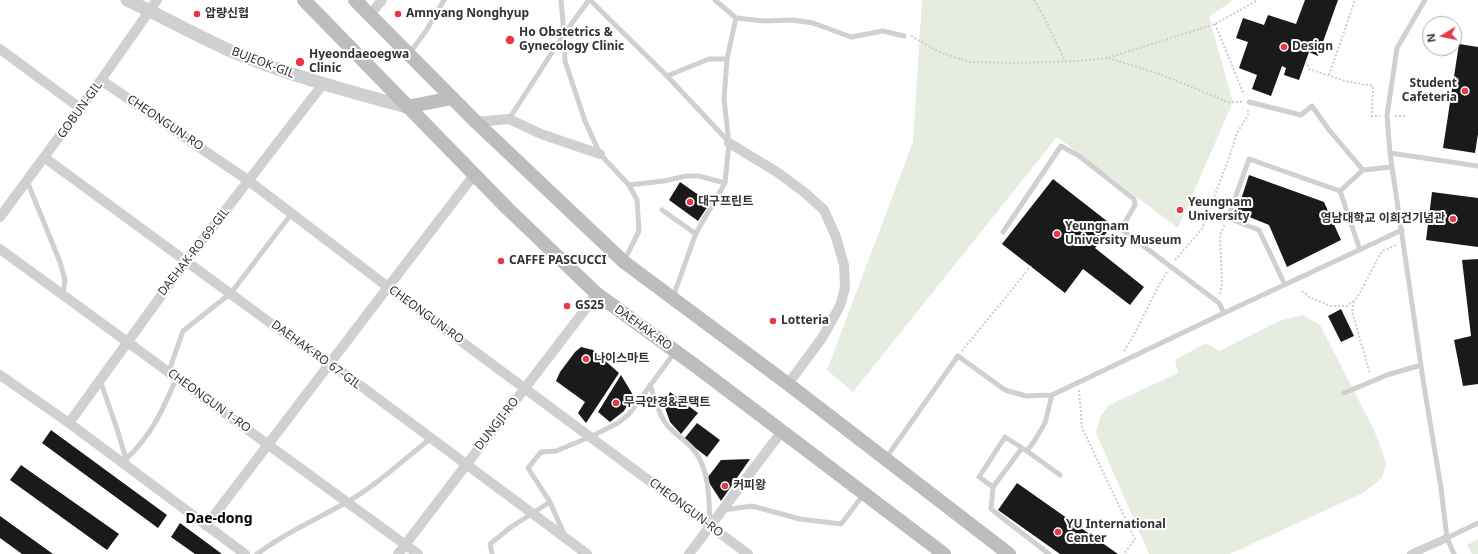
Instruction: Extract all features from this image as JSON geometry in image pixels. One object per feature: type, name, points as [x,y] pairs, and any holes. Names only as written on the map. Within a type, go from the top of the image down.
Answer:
[{"type":"main road","name":"DAEHAK-RO","points":[[304,0],[474,175],[597,294],[782,431],[944,554]]},
{"type":"main road","points":[[355,0],[476,122],[624,262],[788,384],[1009,554]]},
{"type":"main road","points":[[407,107],[452,98]]},
{"type":"street","name":"BUJEOK-GIL","points":[[127,0],[153,5],[182,28],[231,51],[288,73],[407,107]]},
{"type":"street","points":[[370,15],[382,0]]},
{"type":"street","name":"GOBUN-GIL","points":[[0,217],[101,80],[153,5]]},
{"type":"street","points":[[0,49],[80,108]]},
{"type":"street","name":"CHEONGUN-RO","points":[[101,80],[249,181],[388,287],[748,554]]},
{"type":"street","name":"DAEHAK-RO 69-GIL","points":[[69,423],[99,379],[187,260],[323,84]]},
{"type":"street","points":[[476,122],[509,119],[541,134],[600,154]]},
{"type":"street","points":[[729,143],[777,172],[804,192],[824,210],[836,237],[844,265],[845,288],[840,306],[822,338],[788,384]]},
{"type":"street","name":"DAEHAK-RO 67-GIL","points":[[44,158],[187,260],[291,338],[330,363],[587,554]]},
{"type":"street","points":[[206,526],[474,175]]},
{"type":"street","name":"CHEONGUN 1-RO","points":[[0,249],[418,554]]},
{"type":"street","name":"DUNGJI-RO","points":[[398,554],[597,294]]},
{"type":"street","points":[[0,375],[127,463],[206,526],[245,554]]},
{"type":"street","points":[[689,554],[782,431]]},
{"type":"street","points":[[1411,554],[1447,538]]},
{"type":"lane","points":[[409,55],[426,31],[444,0]]},
{"type":"lane","points":[[561,0],[565,61],[585,121],[600,154],[629,184],[637,200],[639,231],[624,262]]},
{"type":"lane","points":[[509,119],[564,34],[590,0],[667,76],[729,143]]},
{"type":"lane","points":[[715,0],[736,18],[764,21],[792,20],[813,23],[851,37],[883,31],[904,36]]},
{"type":"lane","points":[[1425,0],[1397,48],[1387,116],[1390,153],[1421,365],[1441,488],[1447,538],[1454,554]]},
{"type":"lane","points":[[672,298],[696,234],[725,183],[729,143],[724,99],[727,59],[736,18]]},
{"type":"lane","points":[[667,76],[709,59],[727,59]]},
{"type":"lane","points":[[1249,102],[1301,115],[1312,106],[1329,130],[1363,170]]},
{"type":"lane","points":[[1003,232],[1062,146],[1079,156],[1134,199],[1135,206],[1121,229],[1219,303],[1224,313]]},
{"type":"lane","points":[[1390,153],[1478,166]]},
{"type":"lane","points":[[1285,285],[1259,230],[1228,218],[1249,159],[1340,191]]},
{"type":"lane","points":[[1340,191],[1363,170],[1392,167]]},
{"type":"lane","points":[[629,184],[664,181],[686,176],[699,176],[725,183]]},
{"type":"lane","points":[[27,181],[60,262],[65,280],[63,294]]},
{"type":"lane","points":[[1340,191],[1360,250]]},
{"type":"lane","points":[[662,210],[696,234]]},
{"type":"lane","points":[[127,463],[139,448],[160,416],[184,331],[231,293],[292,213]]},
{"type":"lane","points":[[885,459],[958,356],[1005,390],[1026,396],[1052,395],[1078,381],[1402,230]]},
{"type":"lane","points":[[566,538],[550,502],[528,468],[541,452],[556,451],[590,437],[618,423],[629,414],[676,352]]},
{"type":"lane","points":[[1344,393],[1387,375],[1421,365]]},
{"type":"lane","points":[[99,379],[117,429],[127,463]]},
{"type":"lane","points":[[650,385],[666,424],[696,452],[703,466],[708,493],[710,526]]},
{"type":"lane","points":[[1049,554],[992,509],[993,487],[1024,449],[1035,440],[1045,423],[1052,395]]},
{"type":"lane","points":[[993,487],[979,477],[1006,437],[1060,475]]},
{"type":"lane","points":[[256,554],[303,524],[348,502],[379,480],[430,438]]},
{"type":"lane","points":[[722,510],[752,506],[800,519],[841,524],[864,494]]},
{"type":"lane","points":[[492,554],[490,544],[511,527],[550,502]]},
{"type":"lane","points":[[1447,538],[1478,522]]},
{"type":"path","points":[[1034,0],[1066,62]]},
{"type":"path","points":[[904,36],[911,36],[939,52],[970,62],[1017,63],[1092,60],[1108,58],[1215,24],[1258,0]]},
{"type":"path","points":[[1329,75],[1355,0]]},
{"type":"path","points":[[1121,355],[1135,334],[1154,292],[1170,267],[1202,229],[1237,133],[1248,115],[1249,102],[1245,97],[1215,24]]},
{"type":"path","points":[[1108,58],[1157,72],[1228,102],[1249,102]]},
{"type":"path","points":[[1306,61],[1309,69],[1346,81],[1364,84]]},
{"type":"path","points":[[1219,303],[1222,284],[1220,235],[1228,218]]},
{"type":"path","points":[[1302,291],[1309,297],[1330,306],[1347,306],[1357,298],[1378,257]]},
{"type":"path","points":[[958,356],[1031,266]]},
{"type":"path","points":[[1354,300],[1352,311],[1372,382]]},
{"type":"path","points":[[1078,381],[1082,428],[1135,539],[1124,554]]},
{"type":"shaded area","points":[[922,0],[1233,0],[1209,17],[1233,102],[1178,228],[1057,137],[853,392],[827,370],[913,142]]},
{"type":"shaded area","points":[[1302,315],[1320,325],[1374,430],[1386,465],[1382,478],[1363,493],[1230,554],[1149,554],[1096,433],[1100,417],[1109,405],[1178,373],[1175,360],[1206,343],[1219,351],[1279,321]]},
{"type":"shaded area","points":[[1478,539],[1478,554],[1472,554],[1467,545]]},
{"type":"building","name":"Design","points":[[1305,0],[1338,0],[1318,56],[1309,52],[1299,80],[1284,75],[1286,68],[1282,66],[1271,96],[1252,89],[1257,75],[1239,68],[1248,42],[1236,38],[1243,18],[1264,25],[1268,15],[1296,24]]},
{"type":"building","name":"Student Cafeteria","points":[[1462,44],[1478,47],[1478,134],[1475,153],[1443,148],[1457,56],[1462,56]]},
{"type":"building","points":[[1249,175],[1324,202],[1341,240],[1287,267],[1269,225],[1237,212]]},
{"type":"building","name":"Yeungnam University Museum","points":[[1053,179],[1112,225],[1095,248],[1144,287],[1130,305],[1083,269],[1065,293],[1002,244]]},
{"type":"building","name":"대구프린트","points":[[680,182],[710,203],[698,221],[669,200]]},
{"type":"building","name":"영남대학교 이희건기념관","points":[[1432,192],[1478,198],[1478,247],[1426,240]]},
{"type":"building","points":[[1478,259],[1478,384],[1463,386],[1454,340],[1471,336],[1462,260]]},
{"type":"building","points":[[1341,309],[1354,336],[1341,342],[1328,316]]},
{"type":"building","points":[[581,347],[593,350],[619,373],[586,423],[578,413],[585,402],[556,381],[560,372],[575,352]]},
{"type":"building","name":"무극안경&콘택트","points":[[621,375],[633,395],[624,411],[610,422],[598,412]]},
{"type":"building","points":[[670,392],[698,413],[681,434],[670,422],[664,405]]},
{"type":"building","points":[[697,423],[720,440],[707,457],[684,439]]},
{"type":"building","points":[[51,430],[167,515],[158,528],[42,443]]},
{"type":"building","points":[[750,459],[721,501],[708,481],[708,477],[721,460]]},
{"type":"building","points":[[21,465],[119,534],[107,550],[10,480]]},
{"type":"building","name":"YU International Center","points":[[1017,483],[1118,554],[1060,554],[998,510]]},
{"type":"building","points":[[0,516],[53,554],[22,554],[0,538]]},
{"type":"building","points":[[180,523],[222,554],[195,554],[171,537]]},
{"type":"place","name":"압량신협","points":[[197,14]]},
{"type":"place","name":"Amnyang Nonghyup","points":[[398,14]]},
{"type":"place","name":"Ho Obstetrics & Gynecology Clinic","points":[[510,40]]},
{"type":"place","name":"Design","points":[[1284,47]]},
{"type":"place","name":"Hyeondaeoegwa Clinic","points":[[300,62]]},
{"type":"place","name":"Student Cafeteria","points":[[1465,91]]},
{"type":"place","name":"대구프린트","points":[[690,202]]},
{"type":"place","name":"Yeungnam University","points":[[1180,210]]},
{"type":"place","name":"영남대학교 이희건기념관","points":[[1453,219]]},
{"type":"place","name":"Yeungnam University Museum","points":[[1057,234]]},
{"type":"place","name":"CAFFE PASCUCCI","points":[[501,261]]},
{"type":"place","name":"GS25","points":[[567,306]]},
{"type":"place","name":"Lotteria","points":[[773,321]]},
{"type":"place","name":"나이스마트","points":[[586,359]]},
{"type":"place","name":"무극안경&콘택트","points":[[616,403]]},
{"type":"place","name":"커피왕","points":[[725,486]]},
{"type":"place","name":"YU International Center","points":[[1058,532]]},
{"type":"district","name":"Dae-dong","points":[[219,519]]}]
